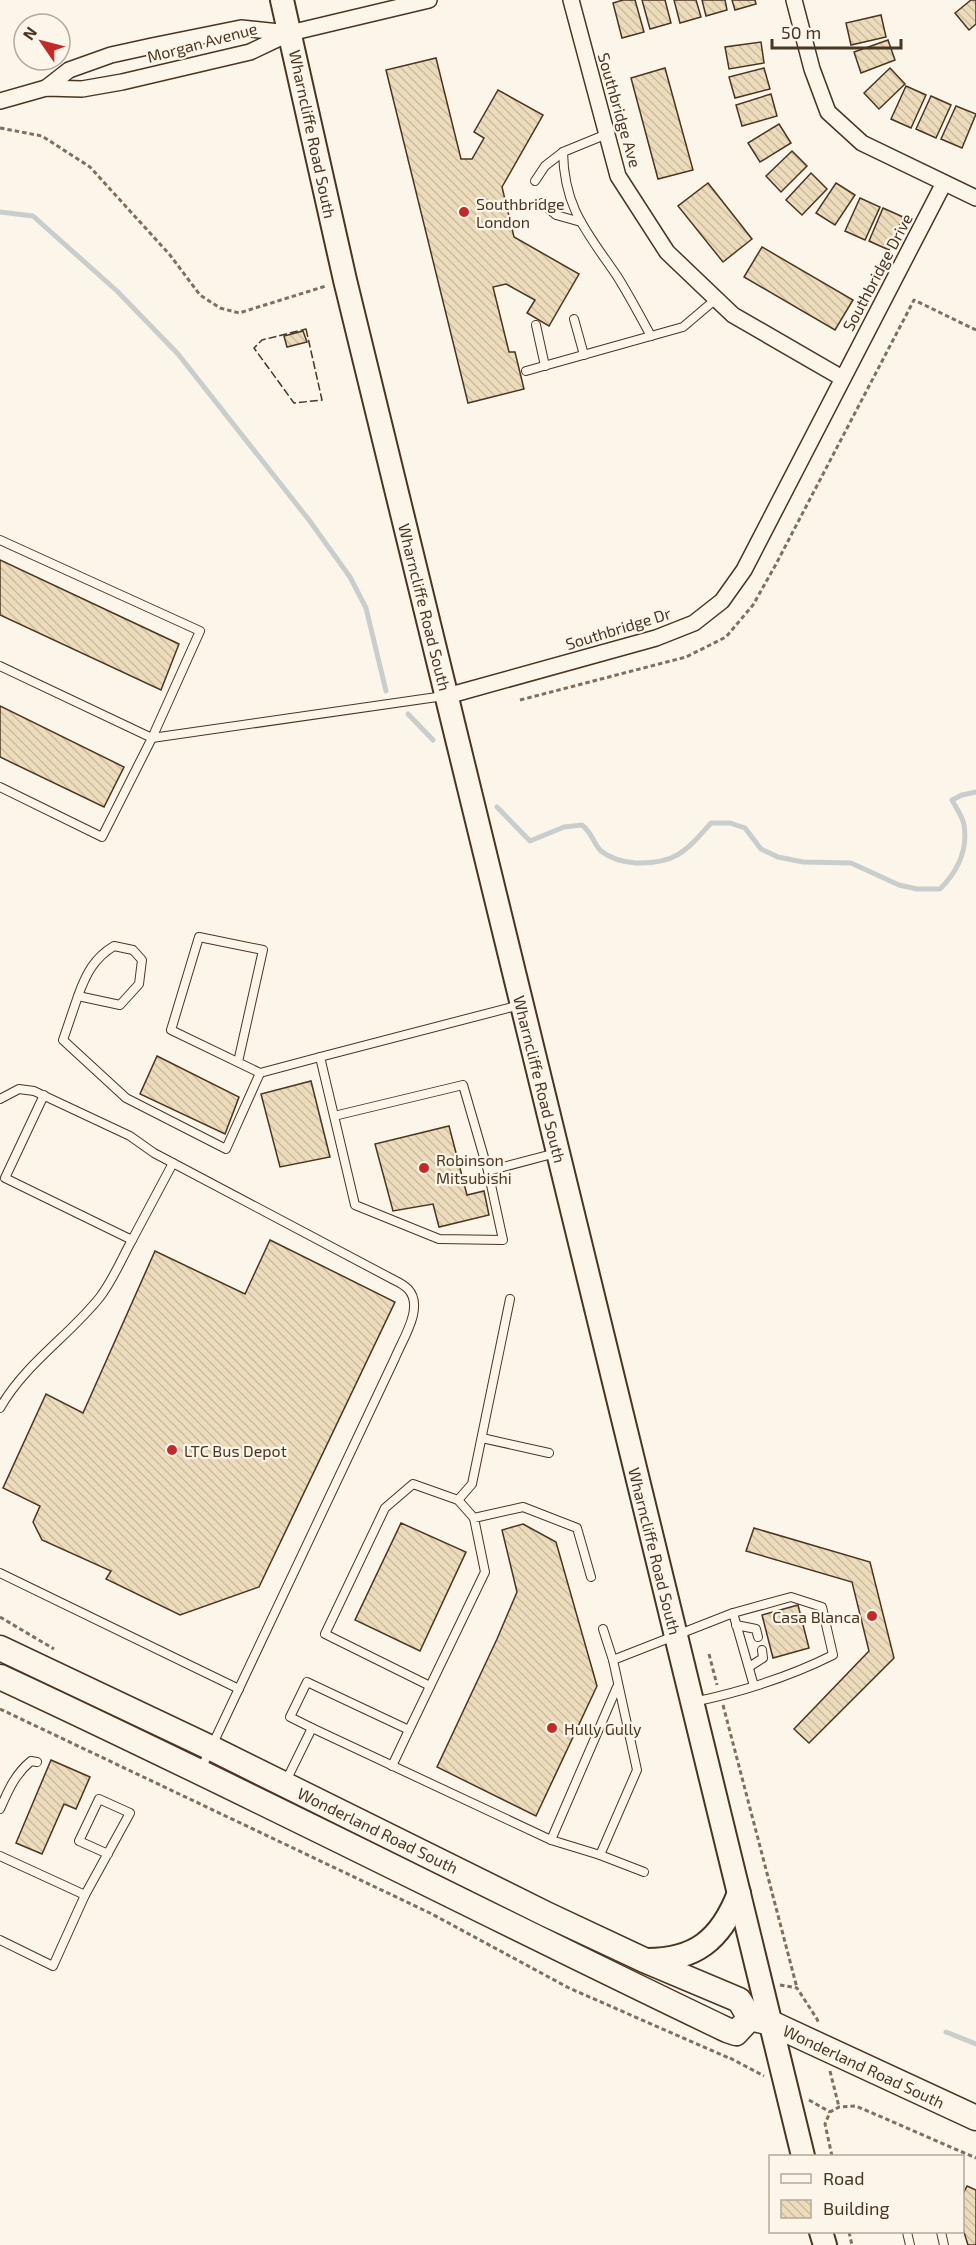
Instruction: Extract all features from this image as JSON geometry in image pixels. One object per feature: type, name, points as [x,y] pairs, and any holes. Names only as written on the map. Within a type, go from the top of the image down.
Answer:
[{"type":"main road","name":"Wharncliffe Road South","points":[[282,0],[345,280],[739,1893],[760,2020],[802,2155]]},
{"type":"main road","name":"Wonderland Road South","points":[[0,1648],[285,1784],[546,1914],[739,2000],[760,2020],[976,2118]]},
{"type":"main road","name":"Wonderland Road South","points":[[0,1677],[103,1725],[555,1948],[727,2030],[736,2034],[760,2020]]},
{"type":"main road","points":[[644,1959],[659,1960],[692,1953],[723,1927],[739,1893]]},
{"type":"street","points":[[290,33],[429,0]]},
{"type":"street","name":"Southbridge Ave","points":[[571,0],[618,176],[667,252],[733,315],[842,378]]},
{"type":"street","points":[[794,0],[812,69],[828,112],[862,142],[976,198]]},
{"type":"street","name":"Morgan Avenue","points":[[46,88],[69,70],[111,55],[141,48],[241,28],[290,33]]},
{"type":"street","name":"Morgan Avenue","points":[[0,100],[46,88],[82,88],[122,82],[250,52],[290,33]]},
{"type":"street","name":"Southbridge Drive","points":[[842,378],[944,183]]},
{"type":"street","name":"Southbridge Dr","points":[[447,696],[656,638],[694,623],[722,601],[744,570],[842,378]]},
{"type":"lane","points":[[535,181],[545,166],[563,152],[607,134]]},
{"type":"lane","points":[[563,152],[563,175],[569,196],[586,233],[617,277],[651,336]]},
{"type":"lane","points":[[542,203],[556,215],[581,222]]},
{"type":"lane","points":[[526,371],[683,327],[716,299]]},
{"type":"lane","points":[[574,319],[584,355]]},
{"type":"lane","points":[[536,325],[545,366]]},
{"type":"lane","points":[[0,540],[200,631],[152,738],[102,837],[0,787]]},
{"type":"lane","points":[[0,666],[152,738],[447,696]]},
{"type":"lane","points":[[238,1062],[263,950],[200,937],[171,1030],[260,1073],[522,1005]]},
{"type":"lane","points":[[78,996],[120,1005],[139,984],[142,960],[133,950],[114,946],[100,954],[86,976],[78,996],[63,1040],[126,1098],[226,1149],[260,1073]]},
{"type":"lane","points":[[320,1057],[355,1205],[439,1239],[503,1240],[488,1171],[463,1085],[334,1116]]},
{"type":"lane","points":[[0,1100],[19,1089],[34,1091],[130,1136],[173,1163],[396,1281],[409,1290],[414,1300],[414,1312],[395,1358],[200,1773]]},
{"type":"lane","points":[[44,1095],[5,1178],[132,1240]]},
{"type":"lane","points":[[488,1171],[558,1152]]},
{"type":"lane","points":[[0,1408],[23,1375],[100,1296],[173,1163]]},
{"type":"lane","points":[[458,1500],[472,1484],[510,1299]]},
{"type":"lane","points":[[482,1438],[549,1453]]},
{"type":"lane","points":[[392,1766],[485,1572],[474,1518],[458,1500],[413,1484],[385,1508],[325,1634],[430,1686]]},
{"type":"lane","points":[[474,1518],[523,1507],[577,1528],[591,1577]]},
{"type":"lane","points":[[0,1574],[239,1689]]},
{"type":"lane","points":[[613,1660],[733,1613],[791,1597],[822,1607],[833,1655],[802,1670],[720,1696],[692,1702]]},
{"type":"lane","points":[[733,1613],[754,1686]]},
{"type":"lane","points":[[736,1624],[756,1629],[758,1637]]},
{"type":"lane","points":[[600,1855],[637,1770],[613,1660],[603,1629]]},
{"type":"lane","points":[[749,1667],[764,1658],[762,1650]]},
{"type":"lane","points":[[409,1730],[307,1682],[290,1717],[551,1840],[644,1872]]},
{"type":"lane","points":[[551,1840],[618,1687]]},
{"type":"lane","points":[[285,1784],[312,1728]]},
{"type":"lane","points":[[0,1809],[22,1768],[31,1761],[37,1762]]},
{"type":"lane","points":[[0,1940],[53,1966],[85,1894],[108,1854],[130,1813],[99,1798],[80,1841],[108,1854]]},
{"type":"lane","points":[[0,1856],[85,1894]]},
{"type":"path","points":[[0,128],[42,136],[90,167],[170,255],[200,295],[220,308],[239,313],[345,280]]},
{"type":"path","points":[[709,1654],[797,1988]]},
{"type":"path","points":[[0,1709],[430,1912],[569,1988],[729,2058]]},
{"type":"path","points":[[832,2155],[825,2124],[830,2112],[839,2107],[856,2106],[976,2158]]},
{"type":"building","points":[[635,0],[644,32],[622,38],[613,3]]},
{"type":"building","points":[[642,0],[665,0],[671,23],[650,29]]},
{"type":"building","points":[[674,0],[696,0],[701,17],[680,23]]},
{"type":"building","points":[[702,0],[725,0],[727,10],[706,16]]},
{"type":"building","points":[[732,0],[755,0],[756,4],[735,10]]},
{"type":"building","points":[[971,0],[976,0],[976,24],[969,30],[955,13]]},
{"type":"building","points":[[881,15],[886,37],[851,45],[846,23]]},
{"type":"building","points":[[888,40],[895,60],[861,73],[854,52]]},
{"type":"building","points":[[761,42],[764,63],[729,69],[725,47]]},
{"type":"building","name":"Southbridge London","points":[[436,58],[461,159],[472,159],[484,138],[474,132],[498,90],[543,115],[502,187],[514,237],[579,274],[549,326],[527,313],[535,300],[506,284],[493,287],[509,352],[515,352],[524,389],[468,403],[386,70]]},
{"type":"building","points":[[665,68],[693,170],[658,179],[631,78]]},
{"type":"building","points":[[764,68],[770,89],[735,98],[729,77]]},
{"type":"building","points":[[890,68],[905,84],[879,109],[864,93]]},
{"type":"building","points":[[906,86],[926,95],[911,128],[891,119]]},
{"type":"building","points":[[771,94],[777,116],[742,126],[736,105]]},
{"type":"building","points":[[931,96],[951,105],[936,138],[916,129]]},
{"type":"building","points":[[956,106],[976,114],[962,148],[941,139]]},
{"type":"building","points":[[779,124],[791,143],[760,162],[748,143]]},
{"type":"building","points":[[792,151],[807,166],[781,192],[766,176]]},
{"type":"building","points":[[811,173],[827,189],[802,215],[786,200]]},
{"type":"building","points":[[708,183],[752,239],[723,262],[678,206]]},
{"type":"building","points":[[836,183],[855,195],[835,225],[816,213]]},
{"type":"building","points":[[860,198],[880,207],[865,240],[845,231]]},
{"type":"building","points":[[883,208],[903,217],[889,250],[869,241]]},
{"type":"building","points":[[762,247],[853,300],[835,330],[744,277]]},
{"type":"building","points":[[303,331],[307,342],[287,347],[284,336]]},
{"type":"building","points":[[0,560],[179,644],[161,690],[0,615]]},
{"type":"building","points":[[0,706],[124,767],[104,807],[0,757]]},
{"type":"building","points":[[157,1056],[239,1097],[225,1134],[140,1094]]},
{"type":"building","points":[[311,1081],[330,1157],[280,1167],[261,1094]]},
{"type":"building","points":[[449,1126],[467,1195],[484,1191],[489,1215],[439,1227],[433,1204],[393,1211],[375,1144]]},
{"type":"building","name":"LTC Bus Depot","points":[[270,1240],[395,1302],[259,1587],[180,1615],[106,1579],[111,1571],[42,1540],[33,1522],[40,1506],[3,1488],[46,1394],[83,1413],[155,1251],[245,1294]]},
{"type":"building","points":[[401,1523],[466,1552],[420,1651],[355,1620]]},
{"type":"building","points":[[523,1524],[556,1542],[597,1686],[536,1816],[437,1767],[517,1592],[502,1530]]},
{"type":"building","name":"Casa Blanca","points":[[754,1528],[870,1562],[894,1658],[809,1743],[794,1729],[869,1651],[852,1582],[746,1551]]},
{"type":"building","points":[[798,1605],[809,1648],[773,1658],[762,1615]]},
{"type":"building","points":[[51,1760],[90,1777],[76,1809],[64,1804],[42,1854],[16,1843]]},
{"type":"building","points":[[967,2186],[976,2190],[976,2245],[968,2245],[964,2232],[964,2192]]},
{"type":"waterway","points":[[0,212],[33,216],[117,291],[178,354],[309,520],[350,577],[366,608],[386,691]]},
{"type":"waterway","points":[[408,714],[433,740]]},
{"type":"waterway","points":[[497,807],[530,841],[564,827],[582,825],[601,851],[626,862],[650,863],[671,858],[687,848],[711,823],[730,823],[745,828],[761,849],[778,857],[803,862],[851,863],[899,885],[917,889],[940,889],[956,868],[963,852],[965,834],[963,822],[952,800],[976,792]]},
{"type":"waterway","points":[[946,2032],[976,2044]]},
{"type":"fence","points":[[306,329],[322,400],[294,403],[254,348],[262,340],[306,329]]},
{"type":"place","name":"Southbridge London","points":[[464,212]]},
{"type":"place","name":"Robinson Mitsubishi","points":[[424,1168]]},
{"type":"place","name":"LTC Bus Depot","points":[[172,1450]]},
{"type":"place","name":"Casa Blanca","points":[[872,1616]]},
{"type":"place","name":"Hully Gully","points":[[552,1728]]}]
